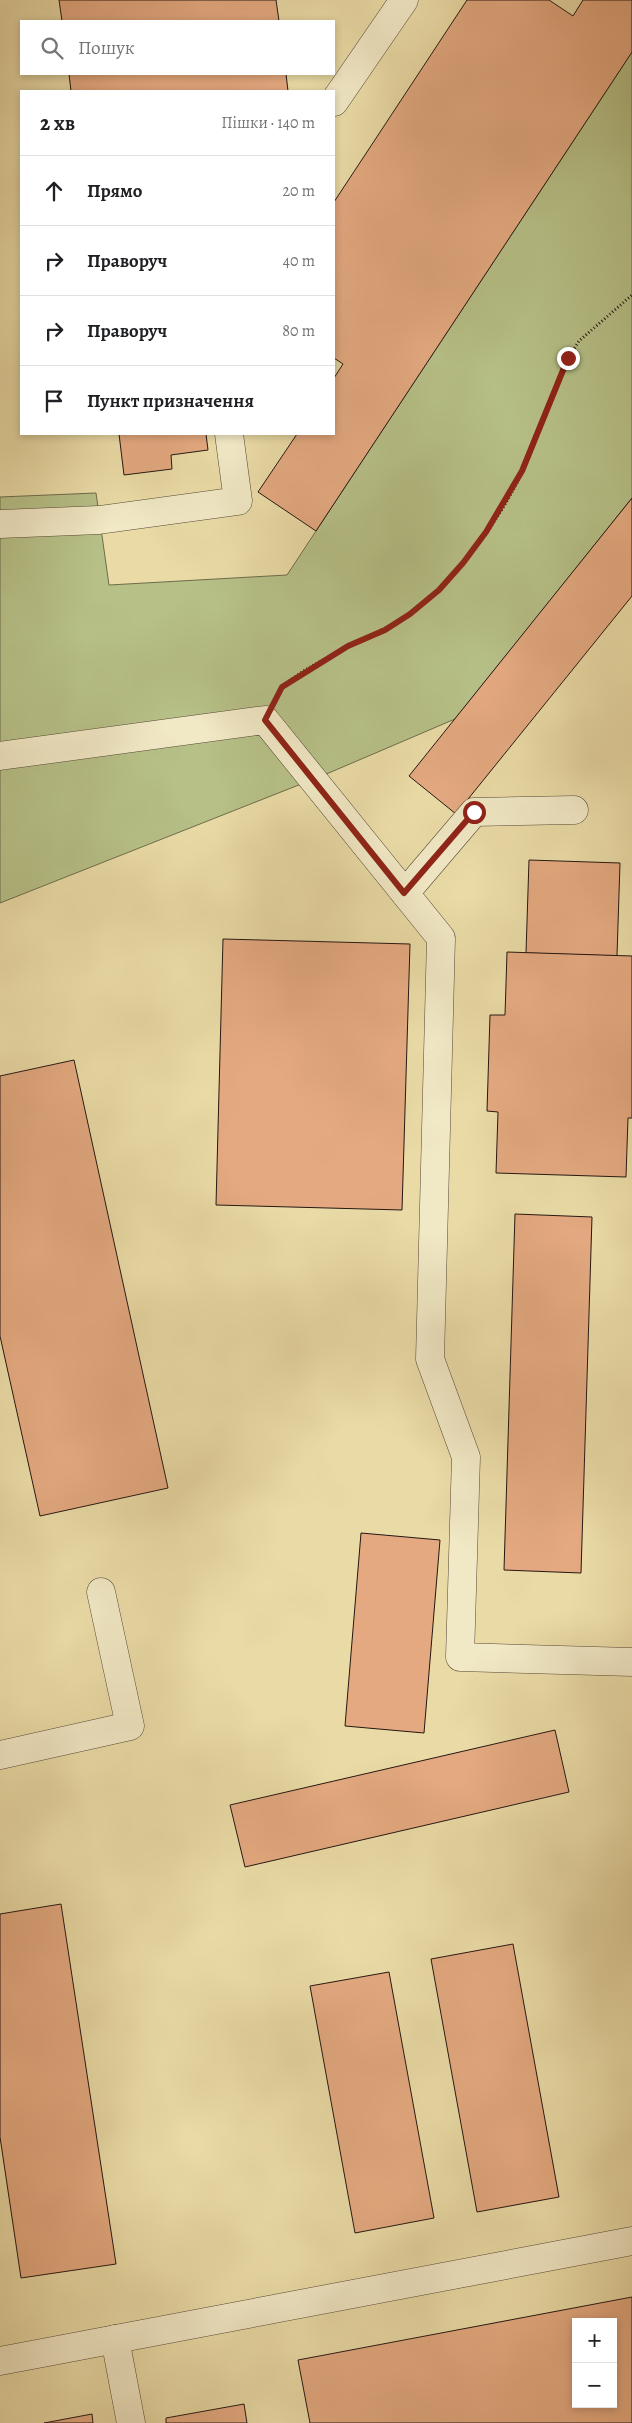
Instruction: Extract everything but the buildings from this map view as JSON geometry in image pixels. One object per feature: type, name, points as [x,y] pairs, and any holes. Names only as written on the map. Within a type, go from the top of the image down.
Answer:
[{"type":"lane","points":[[335,101],[404,0]]},
{"type":"lane","points":[[0,524],[99,520],[238,501],[229,435]]},
{"type":"lane","points":[[0,756],[265,720],[441,938],[430,1359],[466,1457],[460,1657],[632,1662]]},
{"type":"lane","points":[[404,893],[474,812],[574,810]]},
{"type":"lane","points":[[0,1755],[130,1726],[101,1592]]},
{"type":"lane","points":[[0,2360],[632,2241]]},
{"type":"lane","points":[[115,2339],[131,2423]]},
{"type":"path","points":[[265,720],[282,687],[348,646],[385,630],[410,614],[439,590],[463,563],[486,532],[522,471],[568,358],[579,341],[632,295]]},
{"type":"green space","points":[[632,52],[632,498],[455,719],[324,775],[0,903],[0,497],[96,493],[109,585],[287,575]]},
{"type":"route","points":[[474,812],[404,893],[265,720],[282,687],[348,646],[385,630],[410,614],[439,590],[463,563],[486,532],[522,471],[568,358]]}]
